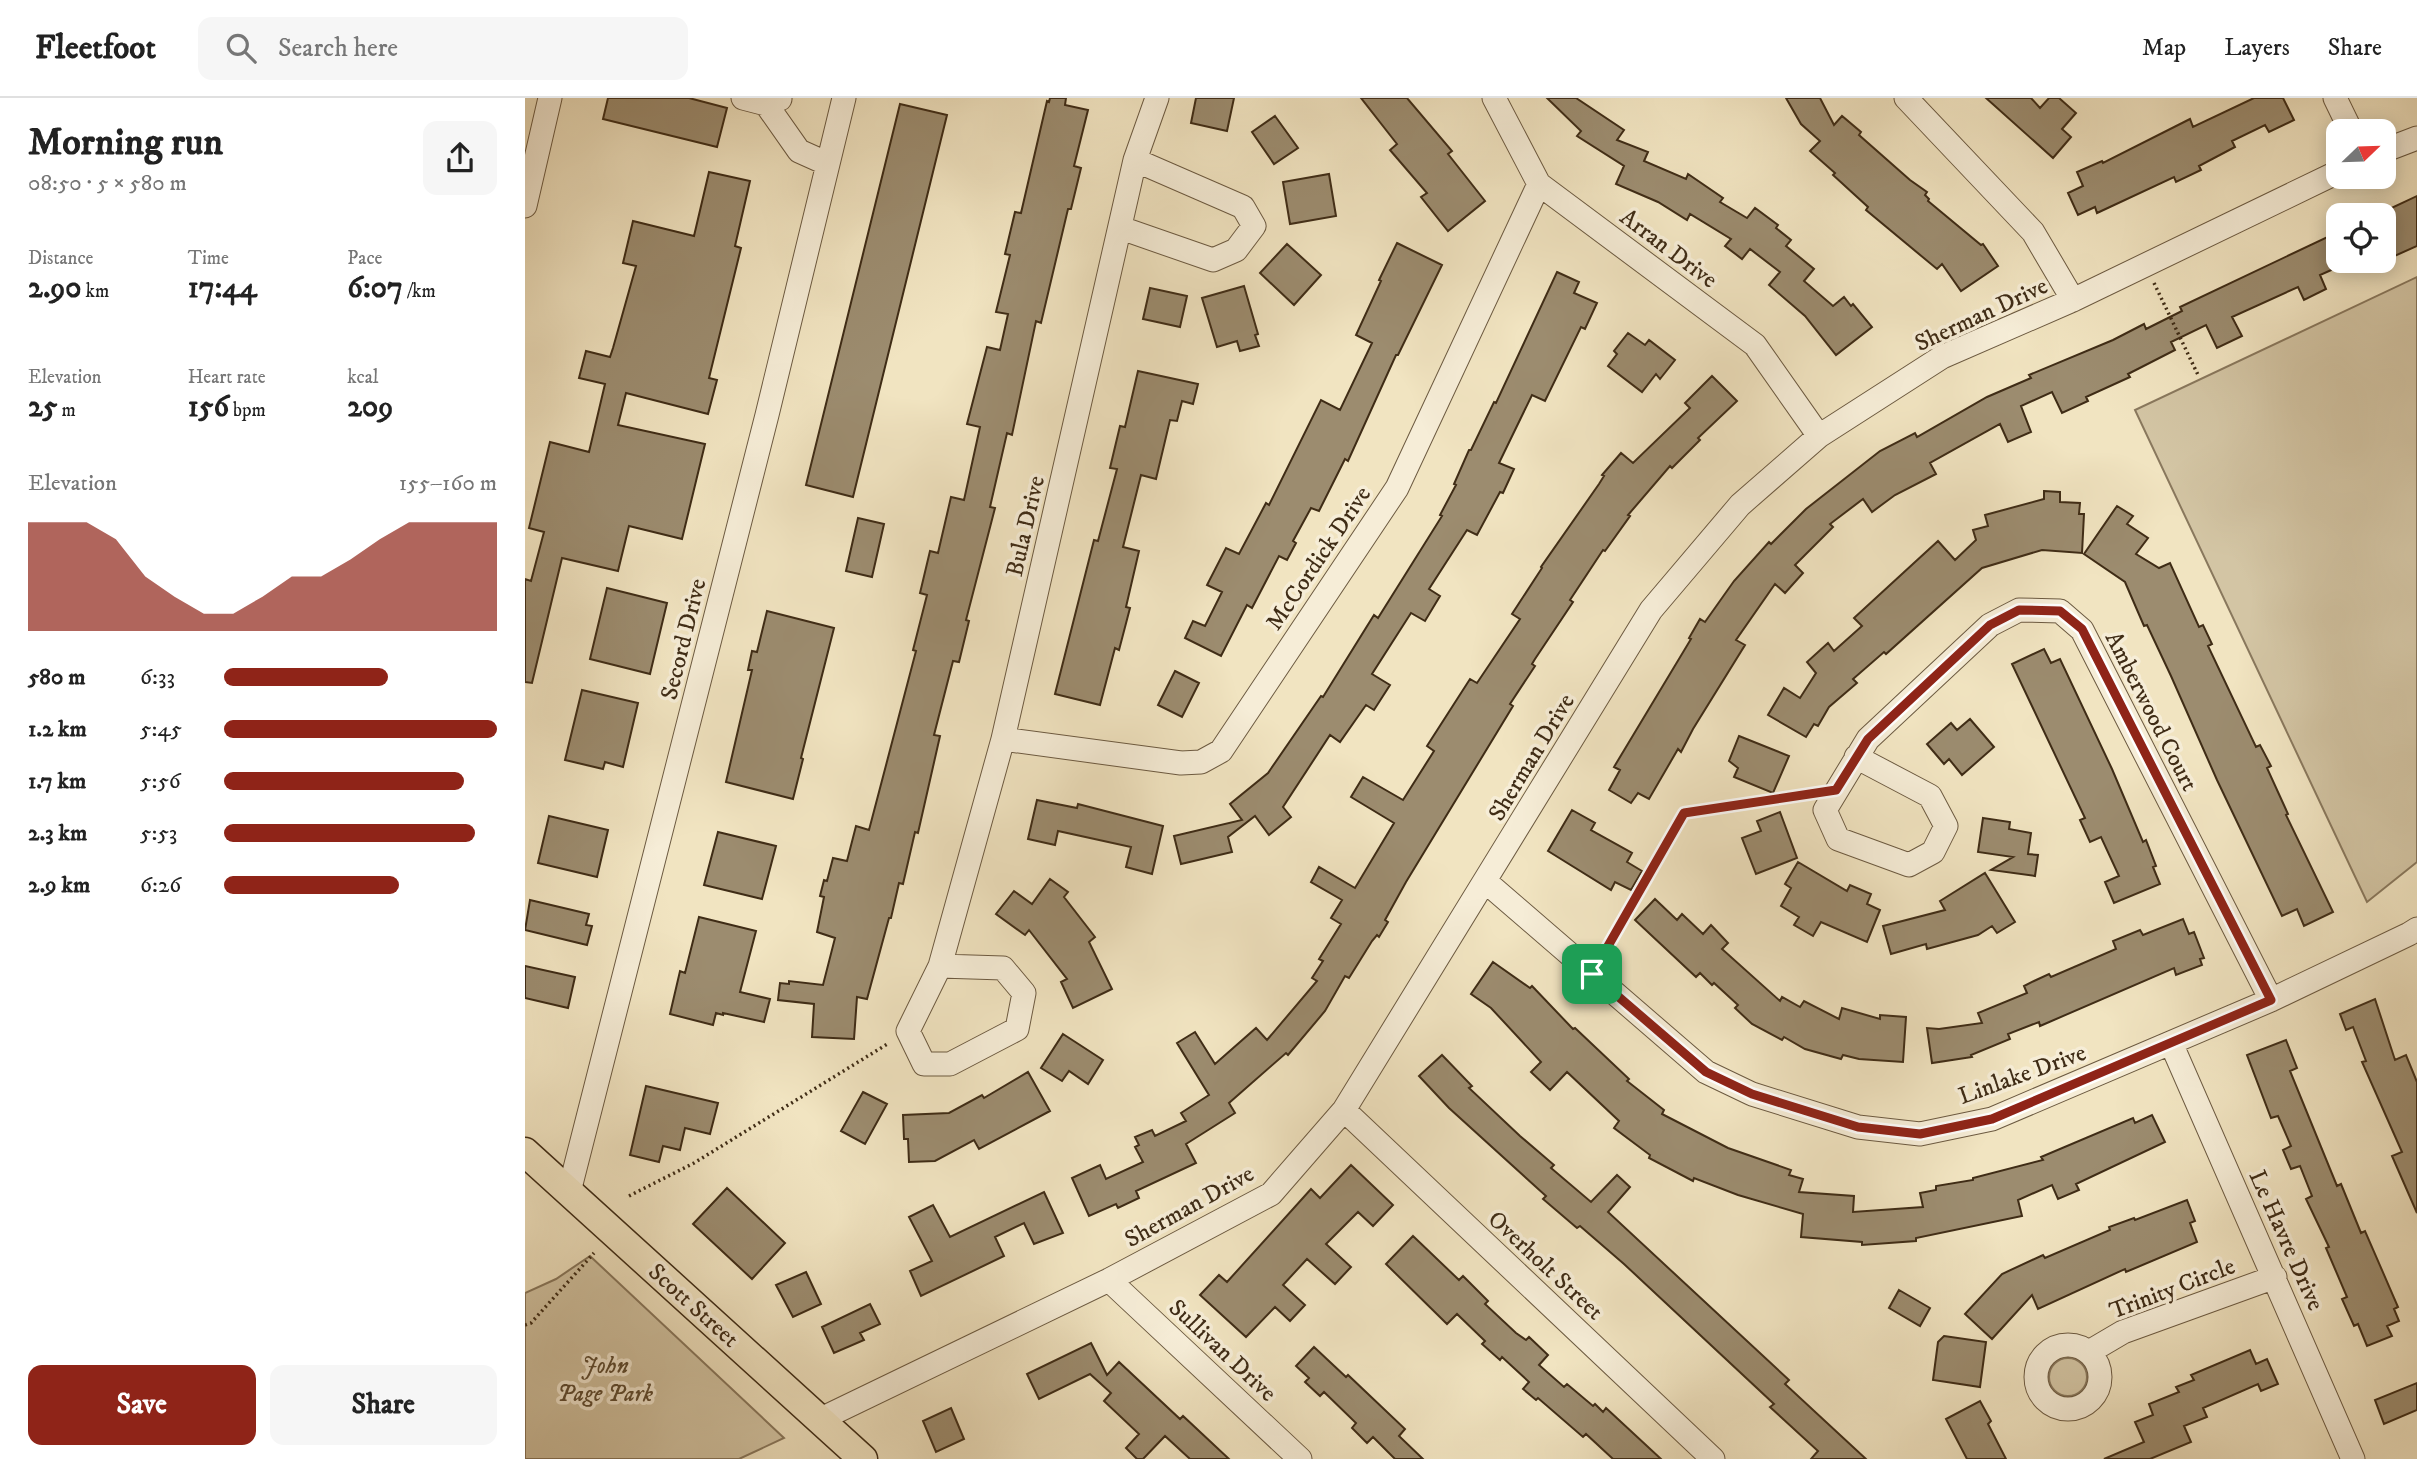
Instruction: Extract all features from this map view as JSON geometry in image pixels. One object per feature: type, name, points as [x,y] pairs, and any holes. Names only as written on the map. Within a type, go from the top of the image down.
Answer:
[{"type":"main road","name":"Scott Street","points":[[525,1152],[863,1459]]},
{"type":"street","points":[[525,206],[550,98]]},
{"type":"street","points":[[743,98],[773,101],[799,151],[828,164]]},
{"type":"street","name":"Secord Drive","points":[[569,1192],[767,415],[844,98]]},
{"type":"street","name":"Bula Drive","points":[[908,1031],[940,966],[1003,738],[1135,160],[1157,98]]},
{"type":"street","name":"Arran Drive","points":[[1494,98],[1539,184],[1755,345],[1819,436]]},
{"type":"street","points":[[1906,98],[2033,232],[2073,300]]},
{"type":"street","points":[[2335,98],[2345,119]]},
{"type":"street","points":[[2396,147],[2417,138]]},
{"type":"street","points":[[1121,228],[1213,260],[1236,250],[1254,226],[1243,206],[1135,160]]},
{"type":"street","name":"Sherman Drive","points":[[821,1419],[1109,1280],[1271,1194],[1344,1110],[1651,610],[1740,505],[1819,436],[1942,357],[2073,300],[2326,178]]},
{"type":"street","name":"McCordick Drive","points":[[1003,738],[1181,763],[1201,762],[1220,751],[1397,488],[1539,184]]},
{"type":"street","name":"Amberwood Court","points":[[1856,757],[1930,796],[1946,826],[1933,852],[1909,865],[1838,839],[1825,810],[1836,790],[1856,757],[1868,739],[1990,625],[2019,610],[2060,611],[2082,629],[2271,1000]]},
{"type":"street","name":"Linlake Drive","points":[[1486,882],[1706,1072],[1752,1094],[1858,1127],[1920,1134],[1992,1119],[2414,937]]},
{"type":"street","points":[[908,1031],[925,1064],[950,1064],[1017,1029],[1024,993],[1003,968],[940,966]]},
{"type":"street","name":"Le Havre Drive","points":[[2171,1043],[2353,1459]]},
{"type":"street","name":"Overholt Street","points":[[1344,1110],[1713,1459]]},
{"type":"street","name":"Trinity Circle","points":[[2089,1352],[2123,1332],[2275,1276]]},
{"type":"street","name":"Sullivan Drive","points":[[1109,1280],[1300,1459]]},
{"type":"path","points":[[2146,265],[2199,377]]},
{"type":"path","points":[[1592,974],[1684,813],[1836,790]]},
{"type":"path","points":[[629,1196],[694,1163],[908,1031]]},
{"type":"path","points":[[525,1325],[531,1323],[594,1253]]},
{"type":"green space","points":[[2417,277],[2417,862],[2367,902],[2135,410]]},
{"type":"green space","name":"John Page Park","points":[[590,1256],[784,1438],[739,1459],[525,1459],[525,1293],[556,1279]]},
{"type":"green space","points":[[2068,1358],[2082,1363],[2087,1377],[2082,1391],[2068,1396],[2054,1391],[2049,1377],[2054,1363]]},
{"type":"building","points":[[608,98],[689,98],[727,108],[717,147],[603,119]]},
{"type":"building","points":[[1050,98],[1066,98],[1065,105],[1088,110],[1074,166],[1081,168],[1071,209],[1068,209],[1041,323],[1036,321],[1012,435],[1007,433],[990,507],[995,508],[966,620],[969,621],[959,662],[953,661],[934,735],[940,736],[918,833],[915,832],[903,884],[899,883],[867,999],[857,997],[854,1039],[812,1037],[814,1004],[778,1000],[780,983],[789,984],[789,981],[823,985],[835,938],[817,932],[824,897],[820,896],[824,880],[827,881],[833,858],[847,861],[856,826],[869,830],[916,651],[913,650],[927,595],[920,593],[930,551],[938,553],[951,497],[964,500],[980,427],[967,424],[987,347],[1000,350],[1008,314],[996,312],[1010,255],[1005,254],[1015,212],[1021,213],[1047,101],[1049,102]]},
{"type":"building","points":[[1196,98],[1234,98],[1227,131],[1191,123]]},
{"type":"building","points":[[1361,98],[1407,98],[1452,151],[1448,154],[1485,201],[1448,231],[1421,197],[1427,193],[1390,150],[1397,144]]},
{"type":"building","points":[[1547,98],[1576,98],[1624,130],[1617,140],[1648,152],[1644,161],[1686,179],[1688,174],[1723,198],[1720,202],[1747,218],[1755,208],[1778,225],[1776,228],[1791,240],[1786,246],[1814,269],[1804,281],[1833,306],[1844,297],[1872,327],[1836,355],[1805,316],[1769,285],[1780,272],[1750,249],[1742,259],[1725,246],[1731,239],[1690,214],[1687,220],[1658,202],[1616,184],[1624,166],[1577,136],[1581,131]]},
{"type":"building","points":[[1786,98],[1820,98],[1834,125],[1842,116],[1861,132],[1859,135],[1927,192],[1925,195],[1928,201],[1983,244],[1998,266],[1961,291],[1942,264],[1937,269],[1866,210],[1868,207],[1810,151],[1820,141],[1801,124]]},
{"type":"building","points":[[1986,98],[2031,98],[2040,108],[2049,98],[2059,98],[2076,113],[2062,129],[2071,137],[2053,158]]},
{"type":"building","points":[[2254,98],[2283,98],[2294,120],[2269,132],[2265,125],[2232,141],[2235,147],[2199,166],[2201,170],[2176,182],[2174,177],[2097,213],[2095,207],[2078,215],[2068,193],[2083,186],[2077,172],[2102,161],[2103,163],[2190,119],[2193,127]]},
{"type":"building","points":[[900,104],[947,115],[853,497],[806,485]]},
{"type":"building","points":[[1275,116],[1298,148],[1274,164],[1252,132]]},
{"type":"building","points":[[709,172],[750,181],[735,246],[741,248],[709,378],[717,380],[708,414],[626,393],[618,425],[705,444],[682,539],[629,526],[618,571],[562,558],[532,683],[525,682],[525,579],[531,581],[544,532],[529,528],[550,442],[589,452],[605,384],[579,378],[586,351],[610,357],[636,266],[623,263],[633,221],[694,236]]},
{"type":"building","points":[[1329,174],[1336,216],[1290,224],[1283,182]]},
{"type":"building","points":[[2417,196],[2417,246],[2396,255],[2396,206]]},
{"type":"building","points":[[2326,238],[2326,272],[2320,275],[2326,289],[2304,300],[2298,287],[2232,317],[2242,336],[2217,348],[2206,325],[2171,342],[2175,350],[2128,374],[2130,377],[2086,397],[2088,401],[2062,413],[2052,392],[2021,406],[2031,432],[2008,442],[2000,424],[1930,463],[1936,474],[1895,495],[1872,512],[1863,499],[1830,524],[1833,527],[1795,565],[1803,573],[1785,593],[1775,584],[1736,640],[1745,645],[1681,752],[1678,749],[1649,799],[1638,793],[1631,803],[1609,790],[1620,770],[1614,767],[1691,639],[1689,638],[1700,619],[1705,622],[1734,581],[1769,542],[1771,544],[1806,509],[1880,451],[1915,433],[1917,437],[1987,397],[2031,378],[2029,375],[2144,324],[2146,329],[2182,311],[2180,307]]},
{"type":"building","points":[[1397,243],[1442,265],[1396,355],[1348,461],[1345,459],[1319,511],[1311,508],[1293,541],[1296,543],[1287,560],[1279,556],[1252,608],[1247,605],[1221,656],[1185,638],[1193,621],[1205,626],[1222,592],[1207,585],[1226,548],[1239,554],[1266,503],[1269,505],[1321,400],[1340,410],[1372,343],[1356,335]]},
{"type":"building","points":[[1287,244],[1321,275],[1294,305],[1260,273]]},
{"type":"building","points":[[1557,272],[1579,282],[1574,293],[1597,303],[1585,329],[1581,327],[1545,401],[1532,395],[1499,463],[1514,469],[1503,493],[1500,492],[1477,535],[1467,530],[1429,589],[1440,596],[1425,621],[1411,613],[1372,674],[1390,685],[1374,710],[1366,705],[1340,742],[1330,735],[1283,807],[1291,817],[1269,835],[1255,816],[1228,837],[1232,852],[1181,864],[1174,836],[1242,820],[1230,804],[1268,773],[1321,696],[1323,697],[1374,615],[1378,618],[1442,516],[1440,515],[1456,485],[1454,484],[1469,450],[1494,402],[1496,403]]},
{"type":"building","points":[[1244,286],[1259,346],[1240,351],[1237,341],[1217,347],[1202,298]]},
{"type":"building","points":[[1150,288],[1187,296],[1180,327],[1143,319]]},
{"type":"building","points":[[1628,333],[1645,345],[1649,340],[1675,360],[1660,379],[1656,374],[1642,392],[1608,366],[1617,354],[1614,351]]},
{"type":"building","points":[[1138,371],[1198,384],[1193,404],[1182,401],[1177,421],[1170,420],[1156,479],[1141,475],[1123,547],[1139,551],[1126,607],[1130,608],[1119,650],[1115,648],[1100,705],[1055,694],[1094,540],[1098,541],[1117,469],[1110,468],[1120,426],[1125,427]]},
{"type":"building","points":[[1712,376],[1737,401],[1698,438],[1700,440],[1672,468],[1670,466],[1628,515],[1630,516],[1605,551],[1603,550],[1532,664],[1535,666],[1510,704],[1513,706],[1406,882],[1385,920],[1388,922],[1379,937],[1377,935],[1372,941],[1349,978],[1345,976],[1325,1011],[1288,1055],[1286,1053],[1229,1103],[1235,1113],[1186,1144],[1196,1163],[1136,1191],[1139,1198],[1118,1208],[1116,1204],[1089,1216],[1072,1178],[1100,1165],[1106,1179],[1143,1162],[1135,1147],[1139,1145],[1135,1137],[1152,1130],[1155,1136],[1186,1121],[1181,1113],[1209,1095],[1177,1043],[1195,1032],[1215,1064],[1256,1028],[1267,1040],[1317,981],[1312,978],[1323,961],[1319,959],[1341,924],[1331,918],[1342,900],[1311,882],[1319,867],[1355,888],[1394,823],[1351,797],[1363,777],[1403,800],[1434,751],[1427,746],[1470,679],[1477,683],[1520,619],[1512,614],[1599,484],[1604,476],[1602,475],[1621,453],[1633,463],[1690,408],[1685,403]]},
{"type":"building","points":[[2044,491],[2060,492],[2060,502],[2080,503],[2079,514],[2084,514],[2082,553],[2042,550],[1982,568],[1886,654],[1884,652],[1853,679],[1857,683],[1829,707],[1818,726],[1814,724],[1806,737],[1768,715],[1784,688],[1800,698],[1816,673],[1807,662],[1828,643],[1834,651],[1862,626],[1854,618],[1938,541],[1955,560],[1976,540],[1973,530],[1988,526],[1985,515],[2044,499]]},
{"type":"building","points":[[2117,506],[2133,516],[2127,524],[2148,538],[2136,554],[2159,568],[2170,563],[2199,627],[2203,625],[2212,644],[2208,646],[2256,747],[2260,745],[2271,766],[2267,768],[2288,814],[2286,815],[2333,912],[2304,926],[2297,909],[2282,916],[2125,582],[2084,554]]},
{"type":"building","points":[[858,518],[884,524],[872,577],[846,571]]},
{"type":"building","points":[[607,588],[667,603],[650,674],[590,659]]},
{"type":"building","points":[[767,611],[834,628],[793,799],[726,782],[752,670],[748,670],[752,651],[757,652]]},
{"type":"building","points":[[2044,649],[2051,663],[2060,659],[2156,866],[2153,867],[2160,884],[2114,903],[2105,882],[2119,876],[2101,837],[2090,842],[2080,820],[2085,818],[2012,664]]},
{"type":"building","points":[[1175,671],[1199,683],[1182,717],[1158,705]]},
{"type":"building","points":[[582,690],[638,703],[623,767],[605,762],[603,769],[565,760]]},
{"type":"building","points":[[1970,719],[1994,747],[1962,775],[1949,759],[1944,764],[1927,744],[1951,723],[1957,730]]},
{"type":"building","points":[[1739,736],[1789,756],[1773,793],[1734,777],[1738,768],[1729,761]]},
{"type":"building","points":[[1037,800],[1077,808],[1078,804],[1163,826],[1152,874],[1126,867],[1131,847],[1058,831],[1055,845],[1028,839]]},
{"type":"building","points":[[1572,810],[1595,823],[1591,830],[1632,853],[1627,862],[1642,871],[1631,890],[1615,882],[1611,890],[1548,851]]},
{"type":"building","points":[[1780,812],[1797,858],[1756,874],[1742,838],[1761,831],[1757,821]]},
{"type":"building","points":[[549,816],[608,830],[597,877],[538,863]]},
{"type":"building","points":[[1983,818],[2010,822],[2009,829],[2031,833],[2028,854],[2038,855],[2035,876],[1991,870],[2013,857],[1978,852]]},
{"type":"building","points":[[718,832],[776,846],[762,899],[704,885]]},
{"type":"building","points":[[1798,862],[1847,891],[1850,885],[1871,894],[1867,904],[1880,910],[1867,942],[1821,922],[1813,936],[1794,925],[1799,917],[1781,906],[1791,888],[1785,884]]},
{"type":"building","points":[[1985,873],[2015,922],[1997,933],[1992,926],[1978,935],[1927,949],[1926,944],[1891,954],[1883,926],[1945,910],[1940,901]]},
{"type":"building","points":[[1050,879],[1068,892],[1064,897],[1095,937],[1089,942],[1112,989],[1073,1008],[1061,982],[1067,979],[1029,930],[1025,935],[996,914],[1014,891],[1032,904]]},
{"type":"building","points":[[1655,899],[1677,920],[1682,914],[1703,934],[1711,925],[1728,943],[1722,949],[1780,1001],[1782,997],[1800,1007],[1804,1001],[1839,1019],[1842,1008],[1880,1019],[1880,1015],[1906,1017],[1903,1062],[1859,1059],[1843,1055],[1841,1059],[1805,1049],[1784,1037],[1782,1040],[1752,1024],[1735,1008],[1738,1005],[1714,983],[1712,985],[1700,973],[1696,977],[1635,920]]},
{"type":"building","points":[[530,900],[589,914],[586,925],[592,926],[587,945],[525,930]]},
{"type":"building","points":[[699,917],[756,931],[740,992],[770,999],[764,1022],[716,1013],[713,1025],[670,1014],[680,971],[685,973]]},
{"type":"building","points":[[2183,919],[2189,934],[2194,932],[2204,958],[2200,959],[2202,965],[2176,975],[2174,968],[2040,1026],[2039,1022],[2008,1034],[2010,1039],[1971,1055],[1972,1057],[1932,1063],[1927,1028],[1982,1023],[1978,1013],[2027,993],[2024,986],[2116,949],[2113,941],[2140,930],[2143,935]]},
{"type":"building","points":[[1493,962],[1530,988],[1532,986],[1573,1029],[1629,1079],[1627,1081],[1664,1110],[1662,1114],[1728,1148],[1791,1170],[1789,1175],[1803,1179],[1799,1192],[1854,1196],[1853,1212],[1923,1207],[1920,1193],[1936,1190],[1936,1186],[1973,1180],[2043,1160],[2041,1157],[2133,1118],[2135,1123],[2152,1115],[2165,1142],[2076,1184],[2079,1190],[2058,1199],[2052,1185],[2018,1200],[2022,1216],[1916,1238],[1916,1241],[1862,1245],[1862,1242],[1801,1237],[1803,1214],[1738,1195],[1694,1178],[1693,1181],[1649,1158],[1650,1155],[1614,1128],[1619,1121],[1567,1072],[1550,1090],[1531,1072],[1541,1062],[1491,1008],[1471,994]]},
{"type":"building","points":[[525,966],[575,977],[568,1008],[525,998]]},
{"type":"building","points":[[2375,999],[2395,1060],[2406,1055],[2417,1082],[2417,1213],[2392,1156],[2402,1152],[2362,1062],[2366,1061],[2353,1027],[2346,1030],[2340,1014]]},
{"type":"building","points":[[1063,1034],[1103,1060],[1088,1084],[1069,1071],[1062,1081],[1041,1068]]},
{"type":"building","points":[[2286,1040],[2297,1068],[2290,1071],[2337,1186],[2341,1184],[2361,1233],[2365,1231],[2398,1307],[2394,1309],[2399,1321],[2387,1326],[2392,1336],[2367,1346],[2358,1324],[2354,1326],[2342,1299],[2347,1297],[2326,1248],[2329,1247],[2306,1199],[2312,1196],[2300,1166],[2291,1169],[2283,1150],[2291,1146],[2278,1116],[2271,1118],[2247,1055]]},
{"type":"building","points":[[1442,1055],[1472,1086],[1469,1088],[1554,1165],[1551,1168],[1591,1202],[1617,1175],[1630,1187],[1608,1212],[1789,1380],[1785,1384],[1866,1459],[1811,1459],[1818,1451],[1770,1407],[1774,1404],[1624,1264],[1543,1199],[1546,1196],[1449,1108],[1419,1076]]},
{"type":"building","points":[[1028,1072],[1050,1111],[979,1149],[974,1140],[935,1161],[909,1162],[903,1115],[949,1113],[982,1095],[984,1098]]},
{"type":"building","points":[[646,1086],[718,1103],[710,1134],[685,1128],[680,1150],[663,1146],[659,1162],[630,1155]]},
{"type":"building","points":[[863,1092],[887,1104],[865,1144],[841,1131]]},
{"type":"building","points":[[1351,1165],[1393,1205],[1373,1226],[1358,1212],[1326,1244],[1351,1267],[1335,1284],[1307,1259],[1283,1285],[1305,1305],[1290,1321],[1275,1307],[1246,1337],[1200,1295],[1219,1275],[1227,1282],[1311,1189],[1320,1198]]},
{"type":"building","points":[[727,1188],[785,1243],[752,1279],[693,1224]]},
{"type":"building","points":[[1044,1192],[1063,1233],[1034,1244],[1024,1223],[995,1237],[1004,1256],[921,1296],[910,1271],[932,1261],[909,1217],[933,1205],[950,1237]]},
{"type":"building","points":[[2187,1200],[2195,1221],[2190,1223],[2197,1242],[2126,1272],[2125,1269],[2038,1309],[2032,1295],[1992,1339],[1965,1314],[2002,1274],[2043,1255],[2045,1258],[2110,1230],[2109,1227]]},
{"type":"building","points":[[1413,1236],[1459,1280],[1463,1276],[1488,1301],[1485,1304],[1516,1333],[1526,1340],[1529,1337],[1548,1355],[1539,1365],[1564,1387],[1567,1384],[1593,1406],[1595,1404],[1603,1412],[1606,1408],[1661,1459],[1613,1459],[1586,1434],[1583,1437],[1538,1398],[1536,1400],[1523,1389],[1529,1382],[1502,1357],[1500,1360],[1482,1344],[1485,1341],[1457,1314],[1447,1324],[1386,1264]]},
{"type":"building","points":[[806,1272],[821,1304],[793,1317],[776,1285]]},
{"type":"building","points":[[1899,1290],[1930,1308],[1920,1326],[1889,1308]]},
{"type":"building","points":[[870,1304],[880,1324],[860,1333],[864,1340],[834,1353],[822,1327]]},
{"type":"building","points":[[1944,1336],[1986,1342],[1980,1387],[1933,1380],[1938,1342]]},
{"type":"building","points":[[1091,1343],[1107,1375],[1119,1362],[1180,1419],[1183,1416],[1229,1459],[1190,1459],[1165,1436],[1143,1459],[1137,1459],[1126,1448],[1139,1434],[1104,1401],[1111,1393],[1090,1374],[1039,1399],[1027,1374]]},
{"type":"building","points":[[1314,1347],[1405,1429],[1399,1436],[1423,1459],[1395,1459],[1373,1437],[1367,1443],[1352,1428],[1356,1423],[1324,1392],[1320,1396],[1305,1382],[1309,1378],[1296,1366]]},
{"type":"building","points":[[2250,1350],[2256,1364],[2267,1359],[2278,1384],[2261,1391],[2258,1384],[2203,1408],[2207,1417],[2184,1426],[2191,1442],[2150,1459],[2104,1459],[2144,1442],[2135,1422],[2153,1415],[2149,1404],[2179,1392],[2176,1387],[2194,1380],[2191,1375]]},
{"type":"building","points":[[2417,1383],[2417,1410],[2384,1424],[2375,1400]]},
{"type":"building","points":[[1980,1401],[1991,1421],[1988,1424],[2006,1459],[1967,1459],[1946,1419]]},
{"type":"building","points":[[951,1408],[964,1439],[936,1452],[923,1421]]},
{"type":"route","points":[[2019,610],[2060,611],[2082,629],[2271,1000],[1992,1119],[1920,1134],[1858,1127],[1752,1094],[1706,1072],[1592,974],[1684,813],[1836,790],[1868,739],[1990,625],[2019,610]]}]
